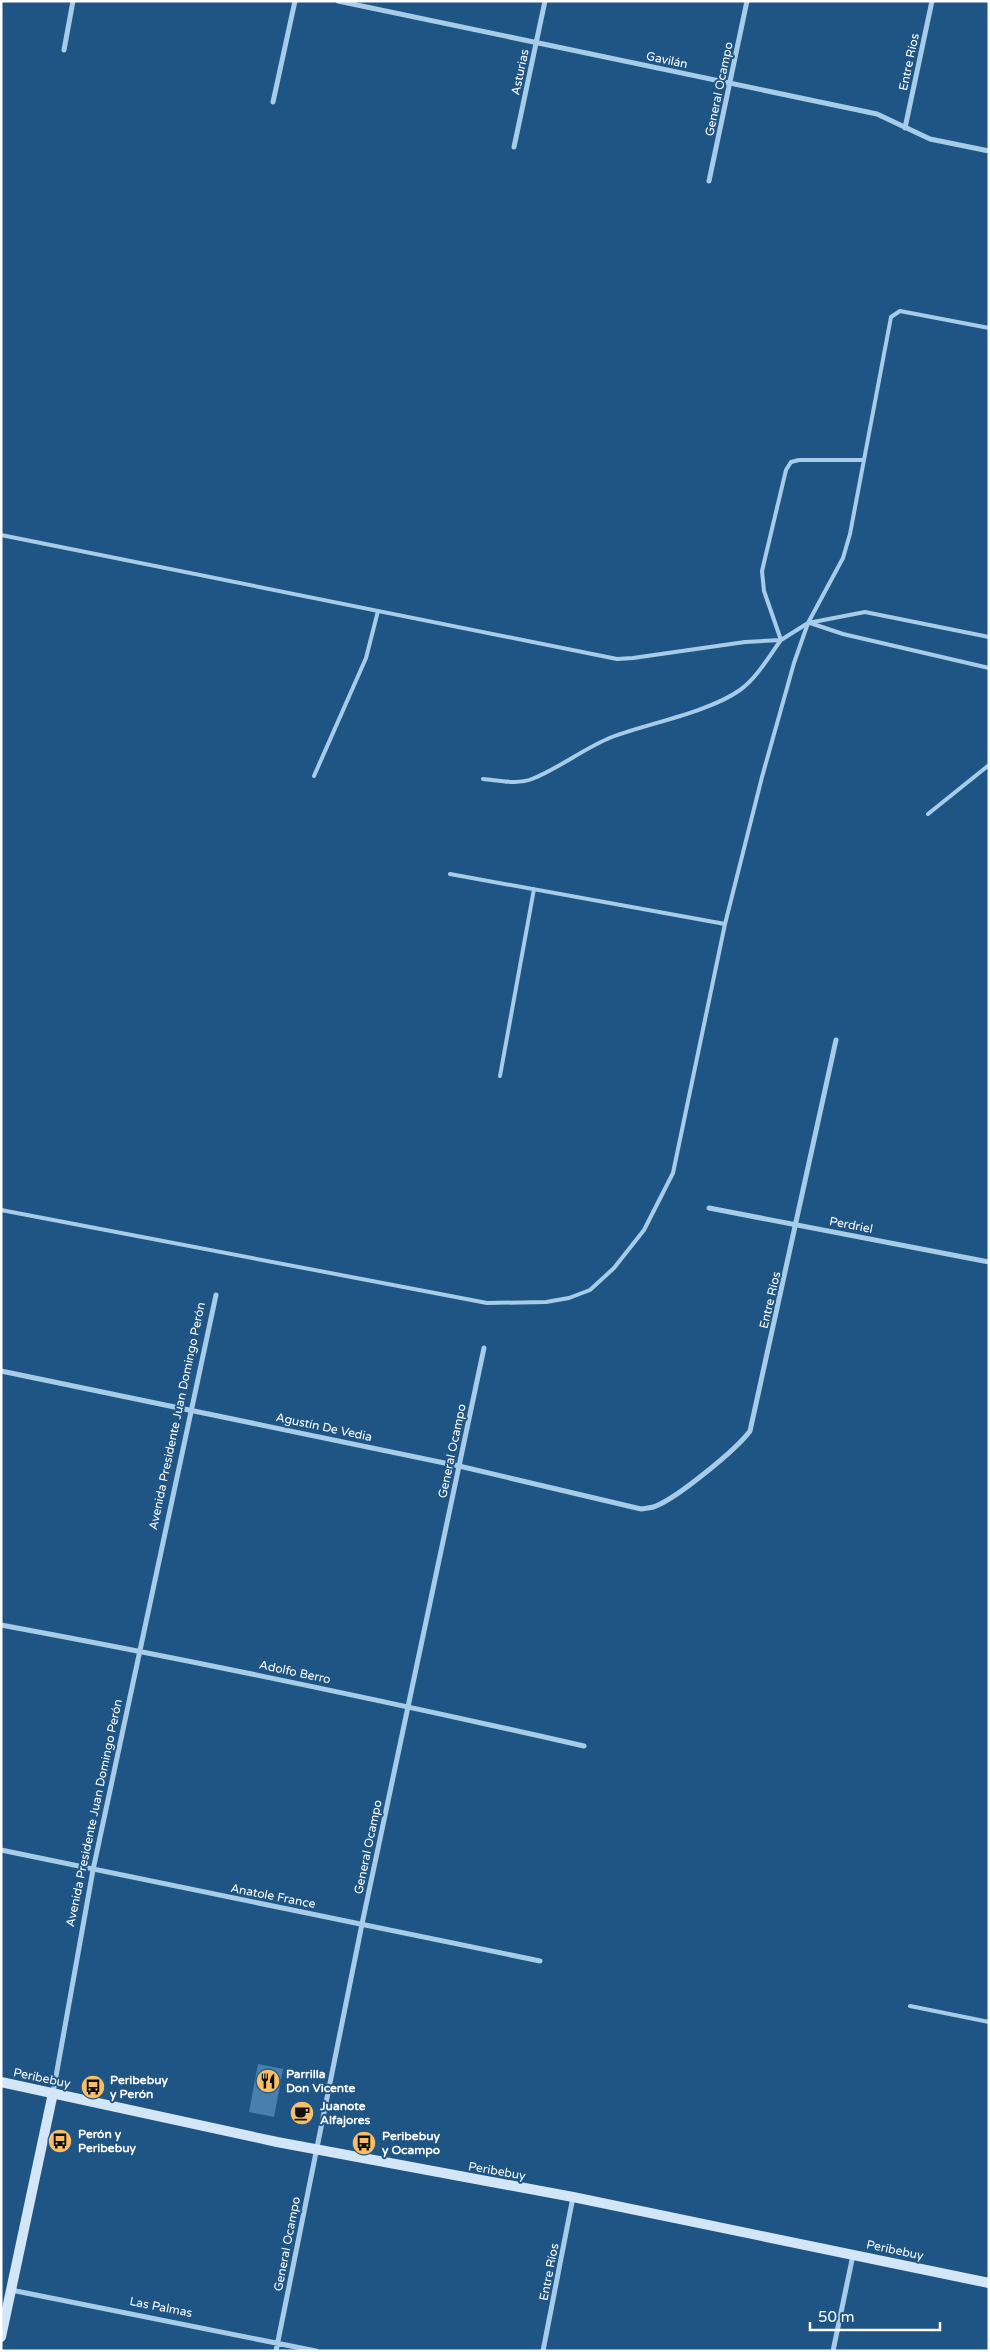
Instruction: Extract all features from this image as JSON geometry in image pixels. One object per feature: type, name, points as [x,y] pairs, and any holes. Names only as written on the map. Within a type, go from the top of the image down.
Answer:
[{"type":"street","points":[[64,50],[73,1]]},
{"type":"street","points":[[273,102],[295,1]]},
{"type":"street","name":"Gavilán","points":[[338,1],[876,114],[930,139],[989,151]]},
{"type":"street","name":"Asturias","points":[[514,147],[545,1]]},
{"type":"street","name":"General Ocampo","points":[[710,181],[747,1]]},
{"type":"street","name":"Entre Ríos","points":[[905,128],[932,1]]},
{"type":"street","name":"Entre Ríos","points":[[641,1509],[655,1506],[672,1496],[740,1444],[750,1432],[836,1040]]},
{"type":"street","name":"Perdriel","points":[[709,1208],[989,1262]]},
{"type":"street","name":"Avenida Presidente Juan Domingo Perón","points":[[1,2337],[6,2289],[53,2093],[93,1870],[216,1295]]},
{"type":"street","name":"General Ocampo","points":[[276,2351],[315,2150],[484,1348]]},
{"type":"street","name":"Agustín De Vedia","points":[[1,1371],[459,1466],[641,1509]]},
{"type":"street","name":"Adolfo Berro","points":[[1,1624],[140,1650],[408,1706],[584,1746]]},
{"type":"street","name":"Anatole France","points":[[1,1850],[540,1961]]},
{"type":"street","name":"Peribebuy","points":[[1,2082],[315,2150],[573,2197],[989,2283]]},
{"type":"street","name":"Entre Ríos","points":[[543,2351],[573,2197]]},
{"type":"street","points":[[833,2351],[854,2254]]},
{"type":"street","name":"Las Palmas","points":[[6,2289],[316,2351]]},
{"type":"lane","points":[[1,1210],[487,1303],[546,1302],[569,1298],[590,1290],[614,1268],[644,1230],[672,1173],[725,924],[762,777],[794,662],[808,623],[843,558],[850,534],[862,460],[890,317],[900,311],[989,328]]},
{"type":"lane","points":[[781,640],[764,591],[762,571],[786,470],[791,462],[799,460],[862,460]]},
{"type":"lane","points":[[1,535],[617,659],[744,642],[781,640]]},
{"type":"lane","points":[[314,776],[366,658],[378,611]]},
{"type":"lane","points":[[482,780],[530,780],[612,737],[721,701],[742,689],[781,640],[808,623],[865,612],[989,637]]},
{"type":"lane","points":[[808,623],[843,634],[989,668]]},
{"type":"lane","points":[[928,814],[989,765]]},
{"type":"lane","points":[[450,874],[725,924]]},
{"type":"lane","points":[[500,1076],[534,889]]},
{"type":"lane","points":[[910,2006],[989,2022]]},
{"type":"building","name":"Parrilla Don Vicente","points":[[258,2064],[283,2069],[274,2117],[249,2112]]},
{"type":"place","name":"Parrilla Don Vicente","points":[[268,2081]]},
{"type":"place","name":"Peribebuy y Perón","points":[[93,2087]]},
{"type":"place","name":"Juanote Alfajores","points":[[302,2113]]},
{"type":"place","name":"Perón y Peribebuy","points":[[60,2141]]},
{"type":"place","name":"Peribebuy y Ocampo","points":[[364,2143]]}]
